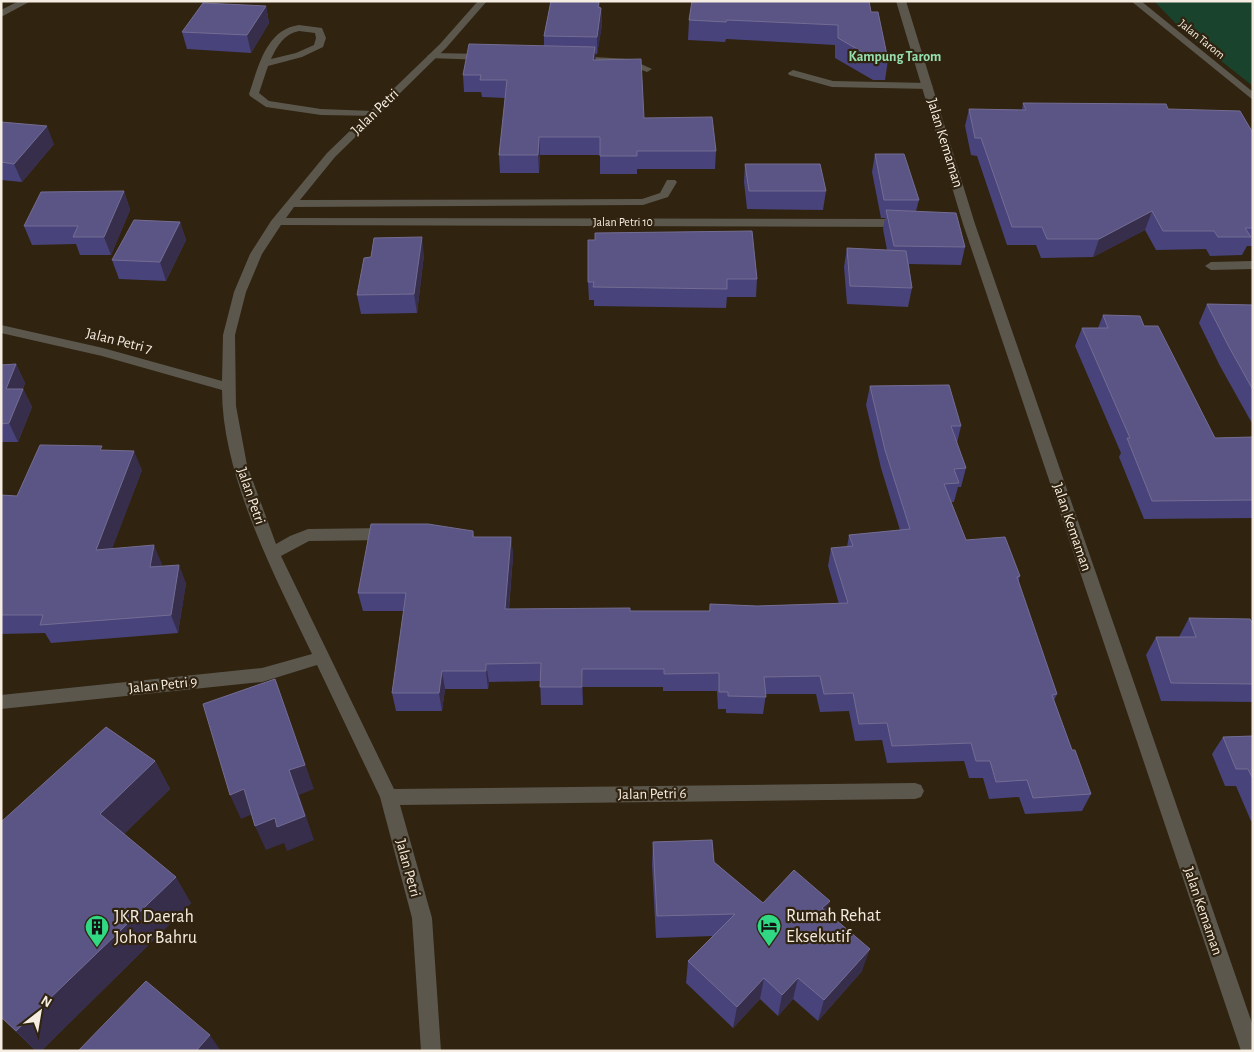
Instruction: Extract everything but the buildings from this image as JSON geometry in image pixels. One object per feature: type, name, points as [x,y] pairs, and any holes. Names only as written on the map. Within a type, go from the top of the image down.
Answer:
[{"type":"street","points":[[1,14],[27,1]]},
{"type":"street","name":"Jalan Petri","points":[[430,1051],[422,918],[389,797],[381,784],[323,657],[272,554],[240,465],[229,406],[229,335],[240,292],[256,254],[277,221],[332,155],[432,56],[483,1]]},
{"type":"street","name":"Jalan Kemaman","points":[[901,1],[928,86],[964,224],[1251,1051]]},
{"type":"street","name":"Jalan Tarom","points":[[1135,1],[1253,97]]},
{"type":"street","points":[[264,64],[299,55],[318,47],[322,38],[319,30],[296,28],[283,33],[270,50],[264,64],[254,94],[266,104],[321,112],[373,114]]},
{"type":"street","points":[[432,56],[498,57]]},
{"type":"street","points":[[564,58],[630,62],[647,69]]},
{"type":"street","points":[[793,74],[832,84],[928,86]]},
{"type":"street","points":[[291,204],[643,202],[664,195],[671,182]]},
{"type":"street","name":"Jalan Petri 10","points":[[277,221],[919,224]]},
{"type":"street","points":[[1211,266],[1253,266]]},
{"type":"street","name":"Jalan Petri 7","points":[[1,329],[103,352],[229,387]]},
{"type":"street","points":[[272,554],[295,540],[308,535],[398,534]]},
{"type":"street","name":"Jalan Petri 9","points":[[1,702],[262,676],[323,657]]},
{"type":"street","name":"Jalan Petri 6","points":[[389,797],[915,791]]},
{"type":"green space","points":[[1154,1],[1253,1],[1253,86],[1184,32]]},
{"type":"place","name":"Rumah Rehat Eksekutif","points":[[769,947]]},
{"type":"place","name":"JKR Daerah Johor Bahru","points":[[97,948]]},
{"type":"district","name":"Kampung Tarom","points":[[895,57]]}]
